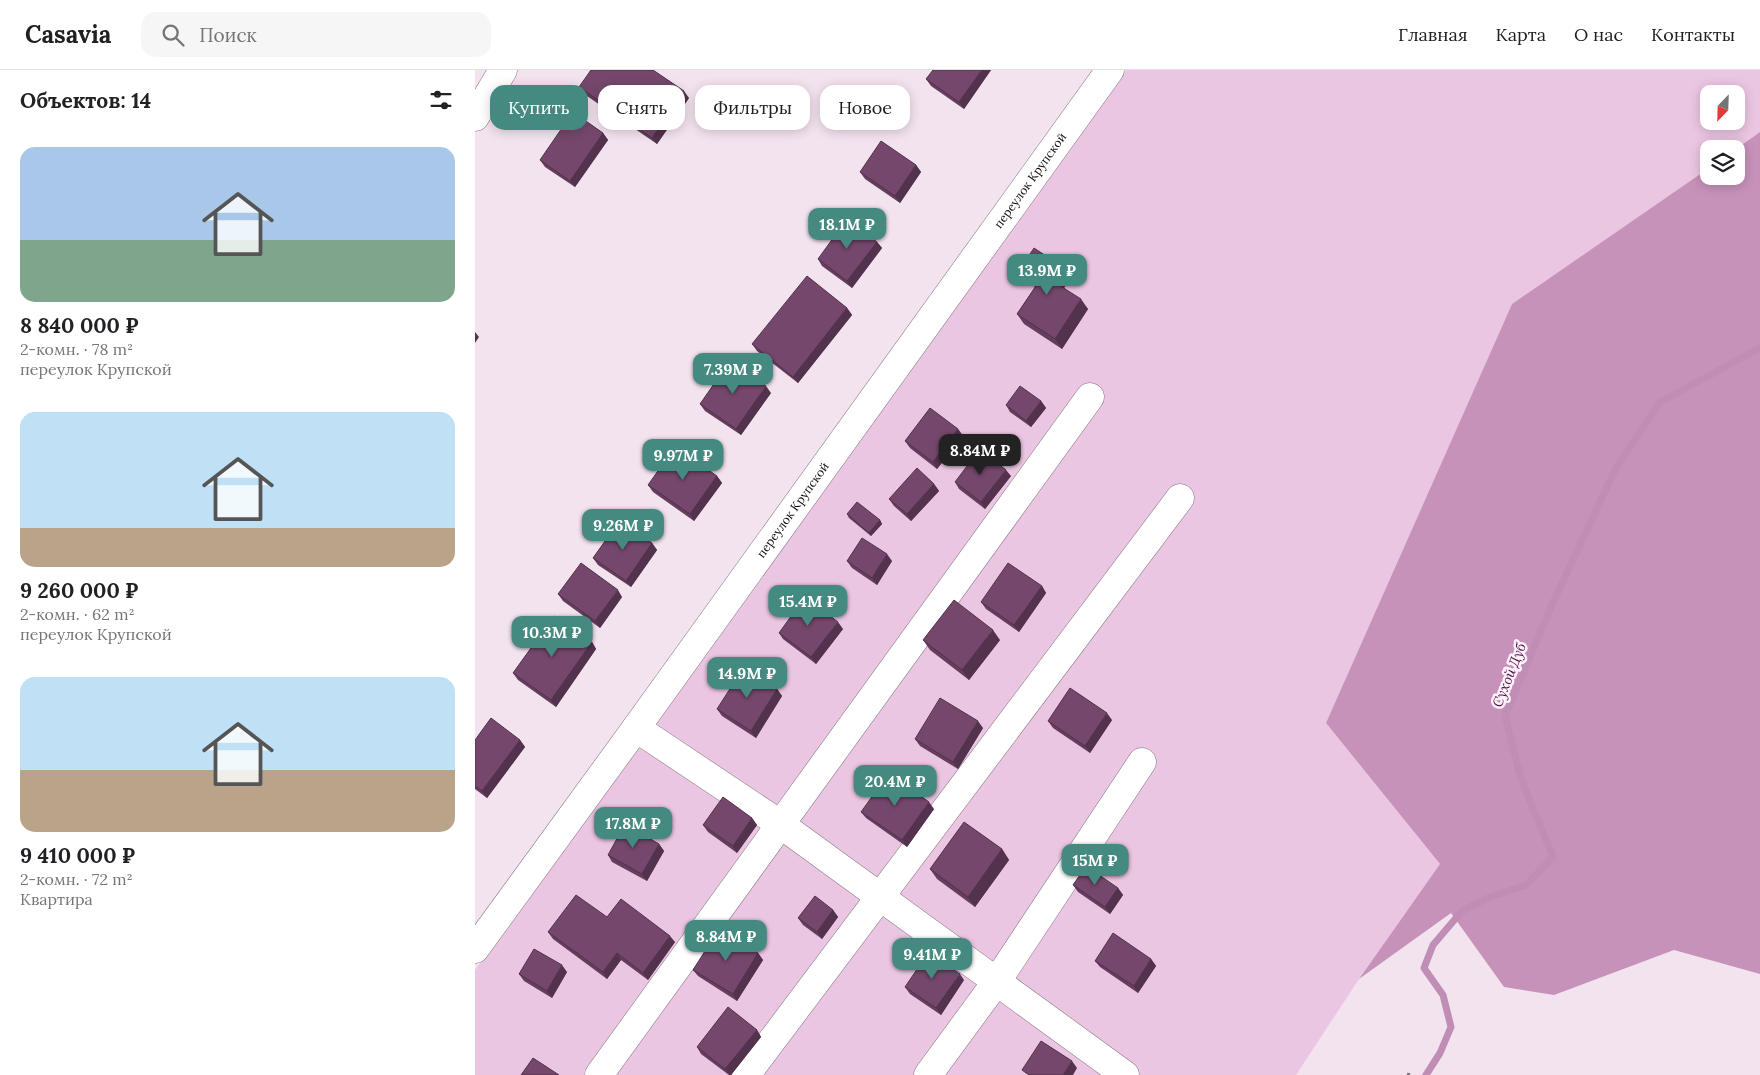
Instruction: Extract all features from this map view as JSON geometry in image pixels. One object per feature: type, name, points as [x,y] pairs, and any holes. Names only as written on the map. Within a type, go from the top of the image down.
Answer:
[{"type":"street","points":[[475,117],[503,70]]},
{"type":"street","name":"переулок Крупской","points":[[475,949],[637,728],[1110,70]]},
{"type":"street","points":[[599,1075],[1090,397]]},
{"type":"street","points":[[746,1075],[1181,498]]},
{"type":"street","points":[[637,728],[780,824],[880,895],[997,981],[1109,1070]]},
{"type":"street","points":[[928,1075],[997,981],[1142,762]]},
{"type":"shaded area","points":[[1126,70],[1760,70],[1760,132],[1745,143],[1745,140],[1700,140],[1700,174],[1512,304],[1326,723],[1440,864],[1359,979],[1296,1075],[475,1075],[475,970]]},
{"type":"shaded area","points":[[1760,132],[1760,974],[1674,950],[1554,995],[1504,987],[1451,913],[1359,979],[1440,864],[1326,723],[1512,304],[1700,174],[1700,185],[1745,185],[1745,143]]},
{"type":"building","points":[[591,70],[653,70],[675,85],[598,85],[598,100],[588,93],[588,85],[580,85]]},
{"type":"building","points":[[933,70],[982,70],[959,102],[926,79]]},
{"type":"building","points":[[588,122],[603,133],[570,181],[540,160],[561,130],[588,130]]},
{"type":"building","points":[[641,130],[657,130],[652,138]]},
{"type":"building","points":[[881,141],[916,165],[895,196],[860,172]]},
{"type":"building","points":[[847,219],[877,242],[847,281],[818,259]]},
{"type":"building","points":[[1034,248],[1064,268],[1054,282],[1081,299],[1055,339],[1017,314],[1038,283],[1019,271]]},
{"type":"building","points":[[807,276],[847,308],[793,377],[752,344]]},
{"type":"building","points":[[730,361],[766,386],[736,429],[700,404]]},
{"type":"building","points":[[1020,386],[1041,401],[1026,421],[1006,405]]},
{"type":"building","points":[[930,408],[958,429],[933,462],[905,441]]},
{"type":"building","points":[[675,447],[717,476],[690,514],[648,485]]},
{"type":"building","points":[[980,449],[1006,470],[981,502],[955,482]]},
{"type":"building","points":[[917,468],[934,484],[907,514],[889,499]]},
{"type":"building","points":[[857,502],[880,520],[869,533],[847,514]]},
{"type":"building","points":[[620,520],[652,543],[626,581],[593,558]]},
{"type":"building","points":[[862,538],[887,554],[872,578],[847,561]]},
{"type":"building","points":[[581,563],[618,590],[595,621],[558,594]]},
{"type":"building","points":[[1008,563],[1042,586],[1014,625],[981,602]]},
{"type":"building","points":[[805,597],[838,622],[811,657],[779,633]]},
{"type":"building","points":[[954,600],[993,630],[962,670],[923,640]]},
{"type":"building","points":[[554,616],[592,642],[551,700],[513,673]]},
{"type":"building","points":[[744,667],[777,689],[751,731],[717,709]]},
{"type":"building","points":[[1070,688],[1107,713],[1085,746],[1048,721]]},
{"type":"building","points":[[940,698],[978,721],[953,762],[915,739]]},
{"type":"building","points":[[491,718],[520,740],[482,791],[475,786],[475,740]]},
{"type":"building","points":[[889,773],[929,802],[902,840],[861,812]]},
{"type":"building","points":[[723,797],[752,818],[733,846],[703,825]]},
{"type":"building","points":[[964,822],[1002,849],[968,897],[930,869]]},
{"type":"building","points":[[625,824],[659,844],[642,874],[608,855]]},
{"type":"building","points":[[1086,866],[1118,888],[1105,907],[1073,885]]},
{"type":"building","points":[[576,895],[607,917],[621,899],[670,936],[643,973],[617,953],[603,972],[548,932]]},
{"type":"building","points":[[815,896],[833,910],[817,932],[798,918]]},
{"type":"building","points":[[719,929],[758,953],[733,994],[693,970]]},
{"type":"building","points":[[1113,933],[1151,959],[1134,986],[1095,961]]},
{"type":"building","points":[[534,949],[562,965],[547,991],[519,974]]},
{"type":"building","points":[[928,953],[960,974],[936,1008],[905,987]]},
{"type":"building","points":[[728,1007],[757,1030],[725,1069],[697,1047]]},
{"type":"building","points":[[1041,1041],[1072,1061],[1063,1075],[1029,1075],[1022,1070]]},
{"type":"building","points":[[533,1058],[559,1075],[521,1075]]},
{"type":"waterway","name":"Сухой Дуб","points":[[1426,1075],[1440,1053],[1451,1027],[1443,995],[1424,968],[1433,945],[1462,911],[1488,898],[1526,885],[1553,857],[1521,779],[1505,716],[1551,607],[1616,468],[1660,402],[1760,348]]}]
